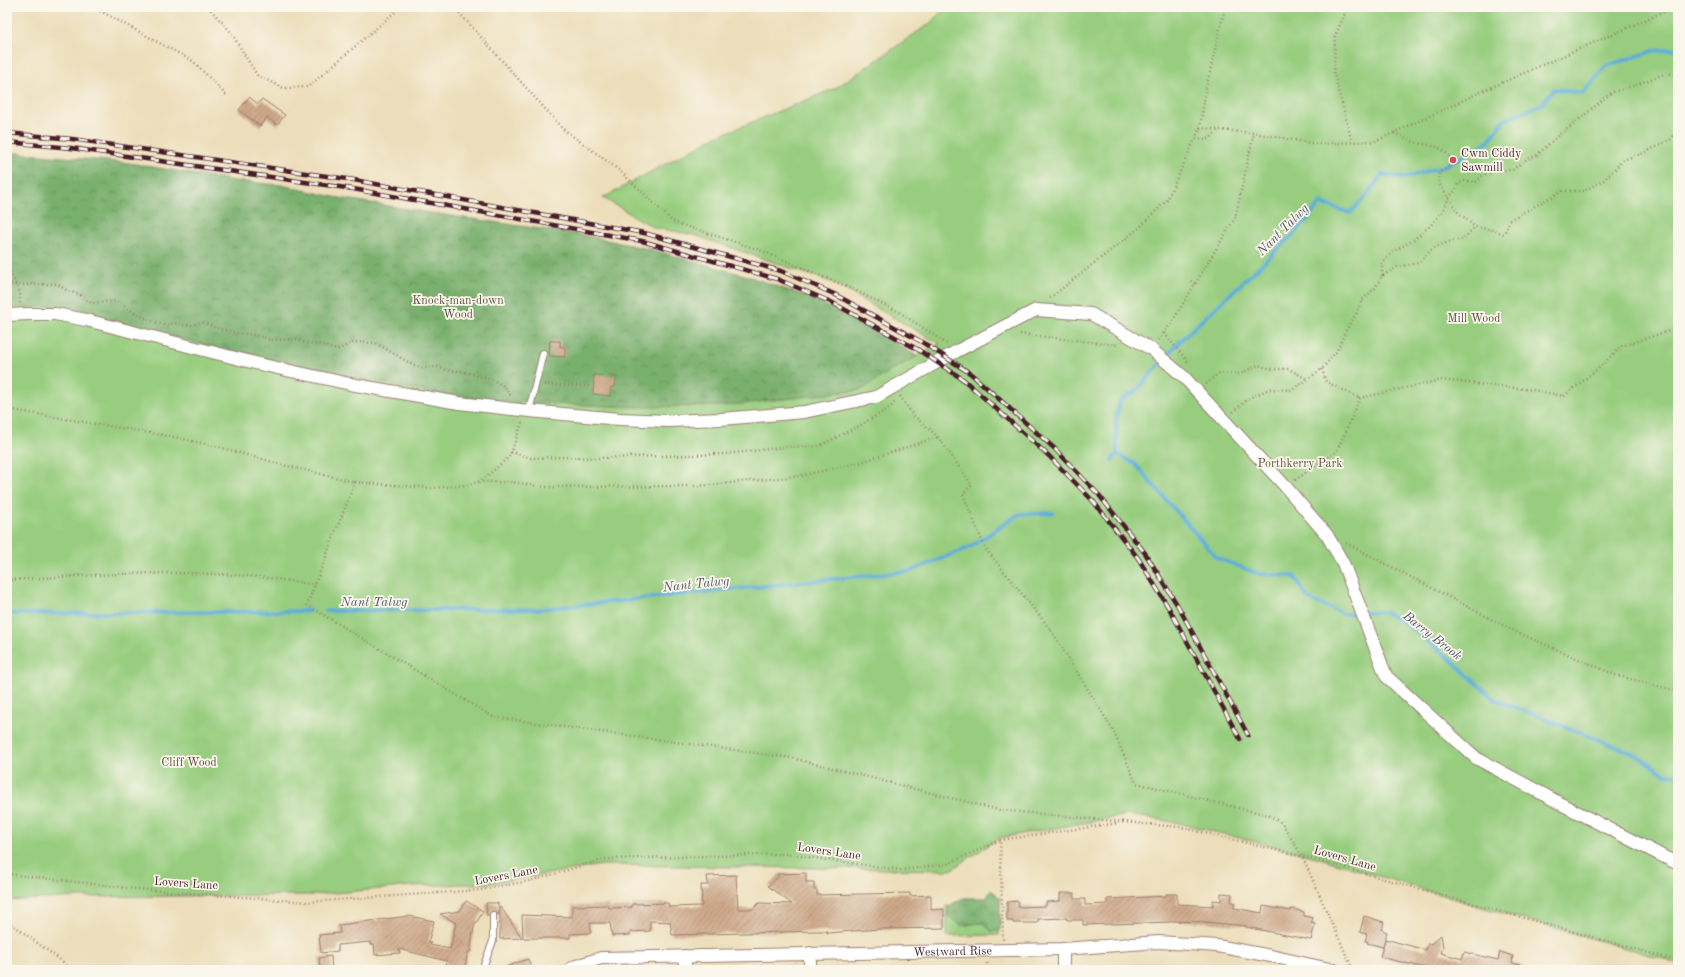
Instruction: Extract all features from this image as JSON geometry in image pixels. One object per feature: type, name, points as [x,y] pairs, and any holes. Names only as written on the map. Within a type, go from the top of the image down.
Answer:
[{"type":"street","points":[[7,316],[20,314],[55,314],[86,320],[259,364],[350,384],[459,403],[528,411],[668,422],[804,412],[876,397],[957,351],[1036,310],[1091,314],[1154,351],[1184,377],[1286,486],[1327,535],[1343,563],[1386,676],[1476,758],[1564,806],[1678,864]]},
{"type":"street","name":"Westward Rise","points":[[569,970],[576,966],[601,958],[1063,949],[1159,942],[1217,946],[1334,970]]},
{"type":"street","points":[[1063,949],[1063,970]]},
{"type":"street","points":[[810,954],[810,970]]},
{"type":"street","points":[[685,956],[685,970]]},
{"type":"lane","points":[[528,411],[543,353]]},
{"type":"lane","points":[[482,970],[493,941],[493,915]]},
{"type":"lane","points":[[386,970],[399,970]]},
{"type":"path","points":[[93,7],[193,61],[226,95]]},
{"type":"path","points":[[208,7],[230,31],[257,75],[283,88],[308,87],[401,7]]},
{"type":"path","points":[[454,7],[563,129],[619,170],[673,222],[757,249],[848,287],[899,312],[957,351]]},
{"type":"path","points":[[1036,310],[1139,228],[1167,200],[1200,128],[1206,88],[1226,7]]},
{"type":"path","points":[[1348,7],[1335,36],[1334,73],[1352,142]]},
{"type":"path","points":[[1200,128],[1254,133],[1317,144],[1376,141],[1485,90],[1675,7]]},
{"type":"path","points":[[1224,420],[1249,398],[1269,389],[1292,390],[1322,369],[1337,351],[1362,300],[1376,288],[1382,276],[1382,263],[1394,251],[1412,241],[1430,226],[1444,208],[1449,197],[1456,190],[1458,184],[1464,181],[1476,182],[1482,176],[1498,170],[1512,170],[1526,160],[1537,155],[1561,132],[1570,127],[1612,92],[1667,73],[1678,76]]},
{"type":"path","points":[[1195,138],[1209,139],[1219,130]]},
{"type":"path","points":[[1394,133],[1412,142],[1438,146],[1454,164],[1439,172],[1439,183],[1458,212],[1475,227],[1493,230],[1504,234],[1510,220],[1562,191],[1584,191],[1604,180],[1623,160],[1644,153],[1670,140],[1678,131]]},
{"type":"path","points":[[1154,351],[1235,218],[1254,133]]},
{"type":"path","points":[[1382,276],[1397,267],[1418,263],[1433,248],[1451,241],[1463,239],[1475,227]]},
{"type":"path","points":[[7,265],[20,293],[20,314]]},
{"type":"path","points":[[1190,281],[1195,284]]},
{"type":"path","points":[[7,286],[57,284],[68,291],[79,294],[91,303],[116,301],[135,313],[157,323],[167,325],[175,323],[193,325],[202,322],[213,327],[238,333],[255,335],[271,340],[298,339],[305,343],[323,345],[338,350],[354,342],[376,344],[421,368],[438,367],[491,379],[505,387],[528,411],[510,456],[478,482]]},
{"type":"path","points":[[1322,369],[1326,382],[1360,398],[1441,380],[1533,390],[1564,396],[1600,367],[1622,346],[1678,328]]},
{"type":"path","points":[[1164,333],[1179,352]]},
{"type":"path","points":[[1198,391],[1219,373],[1240,374],[1258,365],[1271,369],[1289,369],[1307,379]]},
{"type":"path","points":[[535,385],[591,386]]},
{"type":"path","points":[[894,387],[912,414],[938,437],[972,485],[963,494],[985,548],[1051,630],[1113,730],[1136,783],[1268,816],[1282,823],[1302,856],[1353,970]]},
{"type":"path","points":[[1286,486],[1337,451],[1360,398]]},
{"type":"path","points":[[7,409],[174,437],[355,482],[431,488],[467,485],[478,482],[512,482],[545,487],[699,486],[799,476],[858,463],[938,437]]},
{"type":"path","points":[[355,482],[307,604],[493,717],[792,758],[999,810],[1124,822]]},
{"type":"path","points":[[1327,535],[1341,540],[1516,632],[1618,676],[1678,691]]},
{"type":"path","points":[[7,580],[146,572],[257,576],[315,585]]},
{"type":"path","name":"Lovers Lane","points":[[7,874],[138,889],[307,902],[481,890],[534,880],[605,859],[786,854],[901,870],[947,864],[1000,840],[1124,822],[1180,827],[1302,856],[1678,961]]},
{"type":"path","points":[[1000,840],[1003,950]]},
{"type":"path","points":[[7,923],[13,925],[74,970]]},
{"type":"green space","name":"Porthkerry Park","points":[[946,7],[1678,7],[1678,963],[1498,912],[1316,857],[1179,823],[1128,815],[999,838],[951,870],[602,865],[493,883],[413,886],[313,895],[78,897],[7,901],[7,308],[55,306],[288,366],[445,395],[510,402],[634,407],[723,406],[861,390],[892,370],[940,344],[831,282],[694,235],[655,228],[603,198],[715,137],[836,88],[929,24]]},
{"type":"green space","name":"Knock-man-down Wood","points":[[7,152],[129,163],[235,181],[281,185],[334,197],[582,235],[649,249],[748,276],[813,299],[871,328],[918,357],[892,370],[861,390],[723,406],[634,407],[510,402],[445,395],[288,366],[55,306],[7,308]]},
{"type":"green space","points":[[991,889],[1000,898],[1000,930],[992,932],[983,923],[961,925],[948,916],[949,906],[963,898],[987,898]]},
{"type":"green space","points":[[946,906],[949,906],[948,916],[984,923],[992,932],[1000,930],[999,935],[947,936]]},
{"type":"building","points":[[249,97],[258,104],[262,99],[285,115],[277,125],[267,117],[260,126],[239,110]]},
{"type":"building","points":[[550,341],[560,341],[560,347],[565,347],[565,357],[549,356]]},
{"type":"building","points":[[594,375],[616,376],[615,387],[611,387],[611,396],[593,394]]},
{"type":"building","points":[[806,873],[806,882],[814,882],[814,890],[817,890],[817,895],[910,893],[910,896],[931,895],[931,910],[944,909],[944,928],[880,929],[827,933],[827,931],[818,931],[672,935],[670,922],[650,921],[650,931],[630,932],[630,935],[612,936],[610,923],[590,923],[591,933],[570,934],[570,938],[523,938],[522,915],[572,917],[572,906],[608,905],[609,908],[632,907],[632,904],[668,903],[669,907],[702,906],[701,885],[708,885],[707,876],[736,875],[738,909],[753,909],[759,903],[792,904],[768,886],[778,877],[778,874]]},
{"type":"building","points":[[1060,893],[1074,893],[1074,899],[1085,899],[1085,905],[1107,904],[1107,899],[1166,896],[1166,894],[1177,894],[1177,904],[1213,906],[1213,900],[1221,901],[1221,893],[1232,894],[1231,902],[1234,902],[1234,908],[1262,913],[1263,906],[1291,911],[1291,909],[1304,912],[1304,916],[1313,918],[1311,923],[1315,924],[1311,940],[1246,926],[1206,922],[1171,921],[1083,925],[1083,920],[1067,920],[1067,918],[1038,919],[1038,923],[1013,923],[1013,921],[1007,921],[1007,902],[1018,901],[1018,907],[1046,906],[1046,902],[1060,901]]},
{"type":"building","points":[[466,901],[483,911],[474,927],[470,952],[468,952],[464,970],[445,970],[447,961],[399,949],[400,953],[375,955],[374,944],[370,945],[370,942],[338,945],[338,951],[321,953],[319,935],[340,933],[339,925],[409,916],[434,921],[428,943],[431,943],[430,945],[450,949],[456,923],[440,914],[460,911]]},
{"type":"building","points":[[486,903],[498,903],[499,915],[493,911],[487,916]]},
{"type":"building","points":[[500,906],[522,938],[500,939]]},
{"type":"building","points":[[1364,916],[1384,922],[1382,930],[1387,932],[1383,947],[1367,943],[1368,941],[1365,941],[1367,934],[1360,932]]},
{"type":"building","points":[[1441,935],[1443,947],[1441,953],[1462,959],[1464,952],[1498,960],[1500,952],[1513,956],[1512,963],[1523,966],[1522,970],[1434,970],[1380,957],[1385,939],[1426,950],[1428,943],[1431,944]]},
{"type":"building","points":[[331,956],[332,970],[320,970],[319,958]]},
{"type":"building","points":[[528,959],[532,970],[500,970],[500,969]]},
{"type":"waterway","name":"Nant Talwg","points":[[1112,460],[1117,454],[1116,418],[1120,401],[1137,390],[1178,343],[1297,231],[1321,203],[1350,213],[1370,192],[1382,174],[1402,178],[1443,167],[1488,142],[1504,120],[1542,104],[1554,89],[1583,93],[1606,66],[1653,51],[1678,49]]},
{"type":"waterway","name":"Barry Brook","points":[[1117,454],[1135,464],[1217,558],[1259,574],[1294,576],[1308,599],[1344,614],[1385,612],[1407,625],[1449,658],[1494,699],[1635,754],[1663,773],[1678,776]]},
{"type":"waterway","name":"Nant Talwg","points":[[326,611],[541,609],[911,571],[970,547],[1019,514],[1053,513]]},
{"type":"waterway","name":"Nant Talwg","points":[[7,614],[309,611]]},
{"type":"railway","points":[[7,133],[72,139],[354,180],[644,233],[781,271],[834,294],[922,342],[970,373],[1055,449],[1099,495],[1145,553],[1178,606],[1248,735]]},
{"type":"railway","points":[[7,142],[71,148],[353,189],[642,241],[777,279],[831,302],[917,349],[964,380],[1049,456],[1093,501],[1138,558],[1170,610],[1240,739]]},
{"type":"place","name":"Cwm Ciddy Sawmill","points":[[1453,160]]},
{"type":"park label","name":"Mill Wood","points":[[1474,318]]},
{"type":"park label","name":"Cliff Wood","points":[[189,762]]}]
